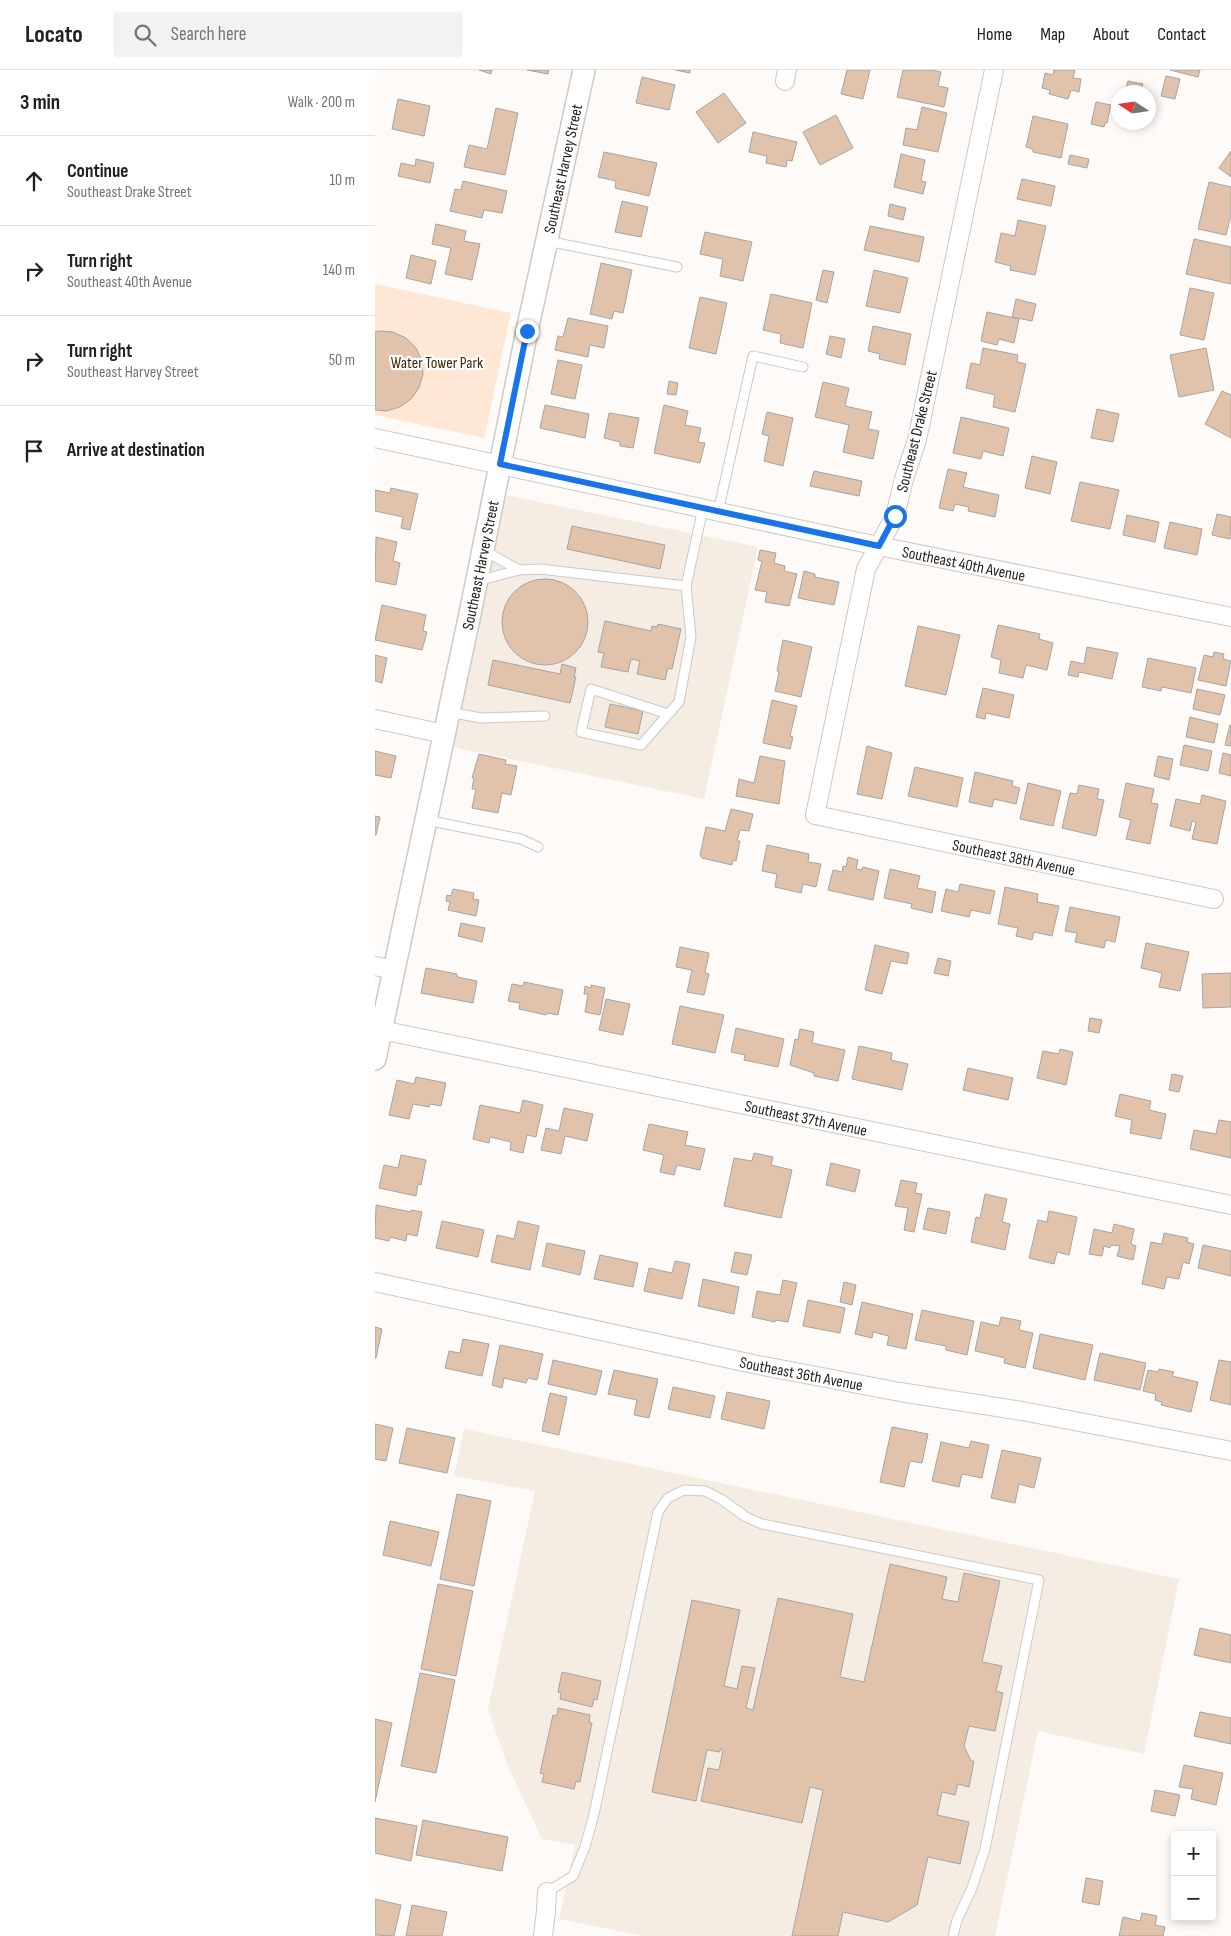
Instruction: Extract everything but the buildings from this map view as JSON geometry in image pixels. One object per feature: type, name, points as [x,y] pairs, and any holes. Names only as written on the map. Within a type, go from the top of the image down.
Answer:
[{"type":"street","name":"Southeast Harvey Street","points":[[375,1060],[381,1030],[385,968],[426,820],[584,70]]},
{"type":"street","name":"Southeast Drake Street","points":[[815,815],[866,569],[895,516],[903,479],[917,440],[994,70]]},
{"type":"street","name":"Southeast 40th Avenue","points":[[375,438],[879,546],[1231,618]]},
{"type":"street","points":[[375,719],[444,734]]},
{"type":"street","name":"Southeast 38th Avenue","points":[[815,815],[1214,900]]},
{"type":"street","name":"Southeast 37th Avenue","points":[[381,1030],[1231,1205]]},
{"type":"street","name":"Southeast 36th Avenue","points":[[375,1282],[753,1364],[900,1392],[1023,1411],[1231,1451]]},
{"type":"street","points":[[543,1936],[547,1892]]},
{"type":"lane","points":[[547,240],[677,267]]},
{"type":"lane","points":[[668,714],[591,689],[581,732],[641,745],[679,702],[691,637],[686,586],[710,510],[753,356],[803,367]]},
{"type":"lane","points":[[483,550],[519,570]]},
{"type":"lane","points":[[477,581],[519,570],[540,569],[686,586]]},
{"type":"lane","points":[[449,712],[481,718],[545,716]]},
{"type":"lane","points":[[426,820],[521,840],[538,847]]},
{"type":"lane","points":[[547,1892],[573,1876],[585,1847],[594,1814],[657,1512],[668,1498],[684,1490],[705,1491],[721,1499],[746,1517],[762,1524],[1039,1580],[985,1849],[953,1936]]},
{"type":"shaded area","points":[[506,495],[758,547],[704,799],[453,747]]},
{"type":"shaded area","points":[[464,1429],[1179,1579],[1144,1754],[1038,1731],[995,1936],[644,1936],[559,1919],[575,1845],[542,1839],[507,1764],[488,1709],[535,1491],[454,1476]]},
{"type":"green space","name":"Water Tower Park","points":[[375,284],[511,313],[484,438],[375,415]]},
{"type":"route","points":[[527,331],[500,464],[879,546],[895,516]]}]
